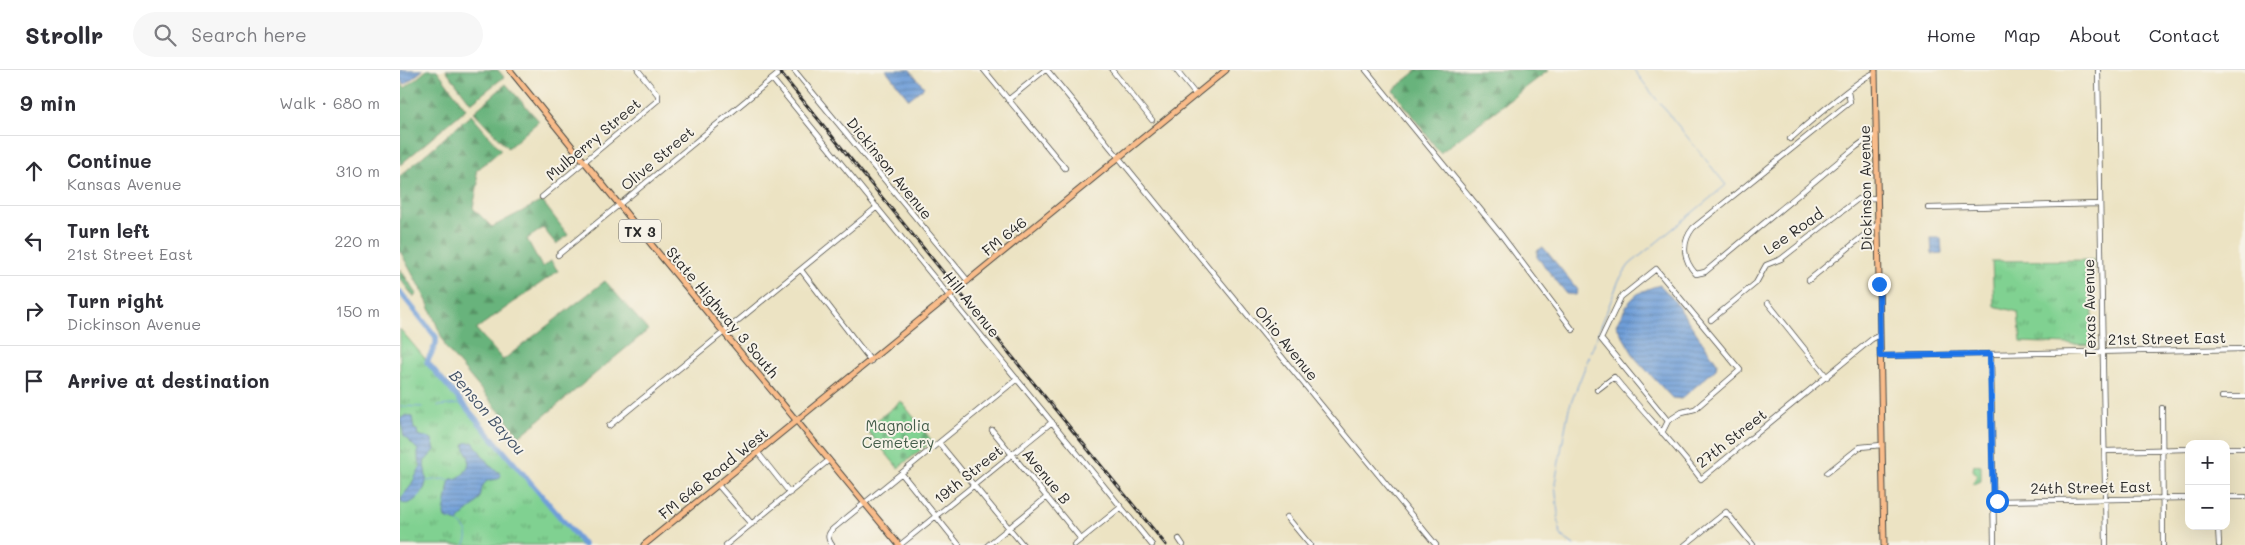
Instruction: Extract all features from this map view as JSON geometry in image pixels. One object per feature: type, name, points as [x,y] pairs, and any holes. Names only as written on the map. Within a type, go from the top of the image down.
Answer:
[{"type":"main road","name":"State Highway 3 South","points":[[510,70],[899,545]]},
{"type":"main road","name":"FM 646","points":[[797,421],[1226,70]]},
{"type":"main road","name":"Dickinson Avenue","points":[[1875,72],[1884,545]]},
{"type":"main road","name":"FM 646 Road West","points":[[644,545],[797,421]]},
{"type":"street","name":"Mulberry Street","points":[[542,198],[658,99],[658,95],[638,70]]},
{"type":"street","name":"Olive Street","points":[[558,255],[784,70]]},
{"type":"street","name":"Dickinson Avenue","points":[[794,70],[968,281]]},
{"type":"street","points":[[984,70],[1065,168]]},
{"type":"street","points":[[1008,100],[1046,70]]},
{"type":"street","name":"Ohio Avenue","points":[[1046,70],[1436,545]]},
{"type":"street","points":[[1112,70],[1152,120]]},
{"type":"street","points":[[1176,70],[1196,95]]},
{"type":"street","points":[[1366,70],[1502,236],[1573,330]]},
{"type":"street","name":"Texas Avenue","points":[[2098,70],[2106,545]]},
{"type":"street","points":[[1790,139],[1875,72]]},
{"type":"street","name":"Hill Avenue","points":[[772,80],[878,207],[949,297],[1152,545]]},
{"type":"street","points":[[1848,92],[1850,102],[1693,228],[1687,235],[1684,248],[1686,260],[1696,274],[1705,272],[1868,138],[1876,137]]},
{"type":"street","name":"Lee Road","points":[[1711,320],[1756,283],[1766,265],[1781,258],[1858,199],[1878,198]]},
{"type":"street","points":[[1928,208],[2100,204]]},
{"type":"street","points":[[608,426],[878,207]]},
{"type":"street","points":[[1809,280],[1878,224]]},
{"type":"street","points":[[1662,433],[1668,421],[1682,412],[1696,409],[1740,370],[1656,269],[1621,297],[1601,339],[1668,421]]},
{"type":"street","points":[[801,270],[871,361]]},
{"type":"street","points":[[1768,303],[1827,377]]},
{"type":"street","name":"27th Street","points":[[1596,390],[1614,377],[1700,479],[1827,377],[1872,338],[1880,335]]},
{"type":"street","name":"21st Street East","points":[[1880,356],[2245,349]]},
{"type":"street","points":[[1990,354],[1994,545]]},
{"type":"street","points":[[832,545],[828,538],[831,530],[939,443],[980,413],[1016,379]]},
{"type":"street","points":[[2222,397],[2245,397]]},
{"type":"street","points":[[2162,408],[2163,545]]},
{"type":"street","name":"19th Street","points":[[899,545],[1052,422]]},
{"type":"street","name":"Avenue B","points":[[992,430],[1081,539]]},
{"type":"street","points":[[939,443],[1023,545]]},
{"type":"street","points":[[1827,473],[1860,447],[1882,445]]},
{"type":"street","points":[[2230,448],[2245,448]]},
{"type":"street","points":[[2105,451],[2185,449]]},
{"type":"street","points":[[758,453],[790,493]]},
{"type":"street","points":[[726,545],[829,460]]},
{"type":"street","points":[[902,474],[959,545]]},
{"type":"street","points":[[718,485],[752,524]]},
{"type":"street","points":[[988,545],[1048,497]]},
{"type":"street","points":[[2230,497],[2245,497]]},
{"type":"street","name":"24th Street East","points":[[1993,501],[2185,498]]},
{"type":"street","points":[[1074,545],[1121,507]]},
{"type":"street","points":[[1685,545],[1726,512],[1753,545]]},
{"type":"street","points":[[1287,517],[1310,545]]},
{"type":"street","points":[[2218,530],[2219,545]]},
{"type":"street","points":[[1179,540],[1183,545]]},
{"type":"green space","points":[[427,70],[437,70],[466,109],[400,165],[400,83],[405,88]]},
{"type":"green space","points":[[446,70],[498,70],[504,77],[471,103]]},
{"type":"green space","points":[[1418,70],[1549,70],[1440,153],[1393,90]]},
{"type":"green space","points":[[506,84],[539,121],[508,148],[474,112]]},
{"type":"green space","points":[[471,115],[501,150],[476,171],[478,183],[473,208],[492,227],[542,201],[568,235],[556,244],[543,228],[527,239],[542,267],[551,261],[558,271],[476,329],[503,360],[605,281],[648,330],[520,436],[446,348],[427,301],[400,251],[400,176]]},
{"type":"green space","points":[[2094,260],[2092,345],[2021,342],[2018,312],[1994,306],[1992,261]]},
{"type":"green space","points":[[400,269],[417,294],[414,297],[400,279]]},
{"type":"green space","points":[[400,329],[583,545],[400,545]]},
{"type":"green space","name":"Magnolia Cemetery","points":[[901,401],[932,441],[898,468],[866,429]]},
{"type":"green space","points":[[1974,465],[1981,466],[1981,481],[1975,484],[1973,483],[1977,475],[1973,470]]},
{"type":"water","points":[[400,70],[423,70],[404,85],[400,79]]},
{"type":"water","points":[[886,70],[910,70],[924,87],[909,99]]},
{"type":"water","points":[[1931,238],[1941,238],[1942,253],[1932,254]]},
{"type":"water","points":[[1543,247],[1578,290],[1576,295],[1567,294],[1537,257],[1537,251]]},
{"type":"water","points":[[1660,285],[1673,299],[1717,363],[1716,369],[1681,399],[1672,398],[1636,359],[1616,325],[1632,299],[1643,291]]},
{"type":"water","points":[[406,415],[412,417],[414,429],[417,430],[418,435],[432,439],[435,450],[424,462],[426,480],[423,490],[414,501],[406,504],[402,503],[401,498],[410,487],[421,466],[418,450],[404,436],[400,419]]},
{"type":"water","points":[[473,442],[490,466],[500,473],[501,476],[484,484],[478,501],[458,522],[445,518],[444,514],[449,483],[451,479],[458,478],[466,471],[469,459],[464,446],[465,443]]},
{"type":"waterway","points":[[1634,70],[1657,100]]},
{"type":"waterway","points":[[1574,545],[1560,535],[1555,483],[1569,408],[1619,280],[1629,265],[1726,185],[1660,103]]},
{"type":"waterway","name":"Benson Bayou","points":[[400,292],[436,337],[436,344],[427,362],[584,545]]},
{"type":"waterway","points":[[438,406],[462,404]]},
{"type":"waterway","points":[[400,406],[422,407]]},
{"type":"waterway","points":[[426,481],[444,479],[450,481]]},
{"type":"waterway","points":[[458,522],[467,532],[464,545]]},
{"type":"railway","points":[[778,70],[1166,545]]},
{"type":"route","points":[[1879,284],[1880,356],[1990,354],[1993,501],[1997,501]]}]
